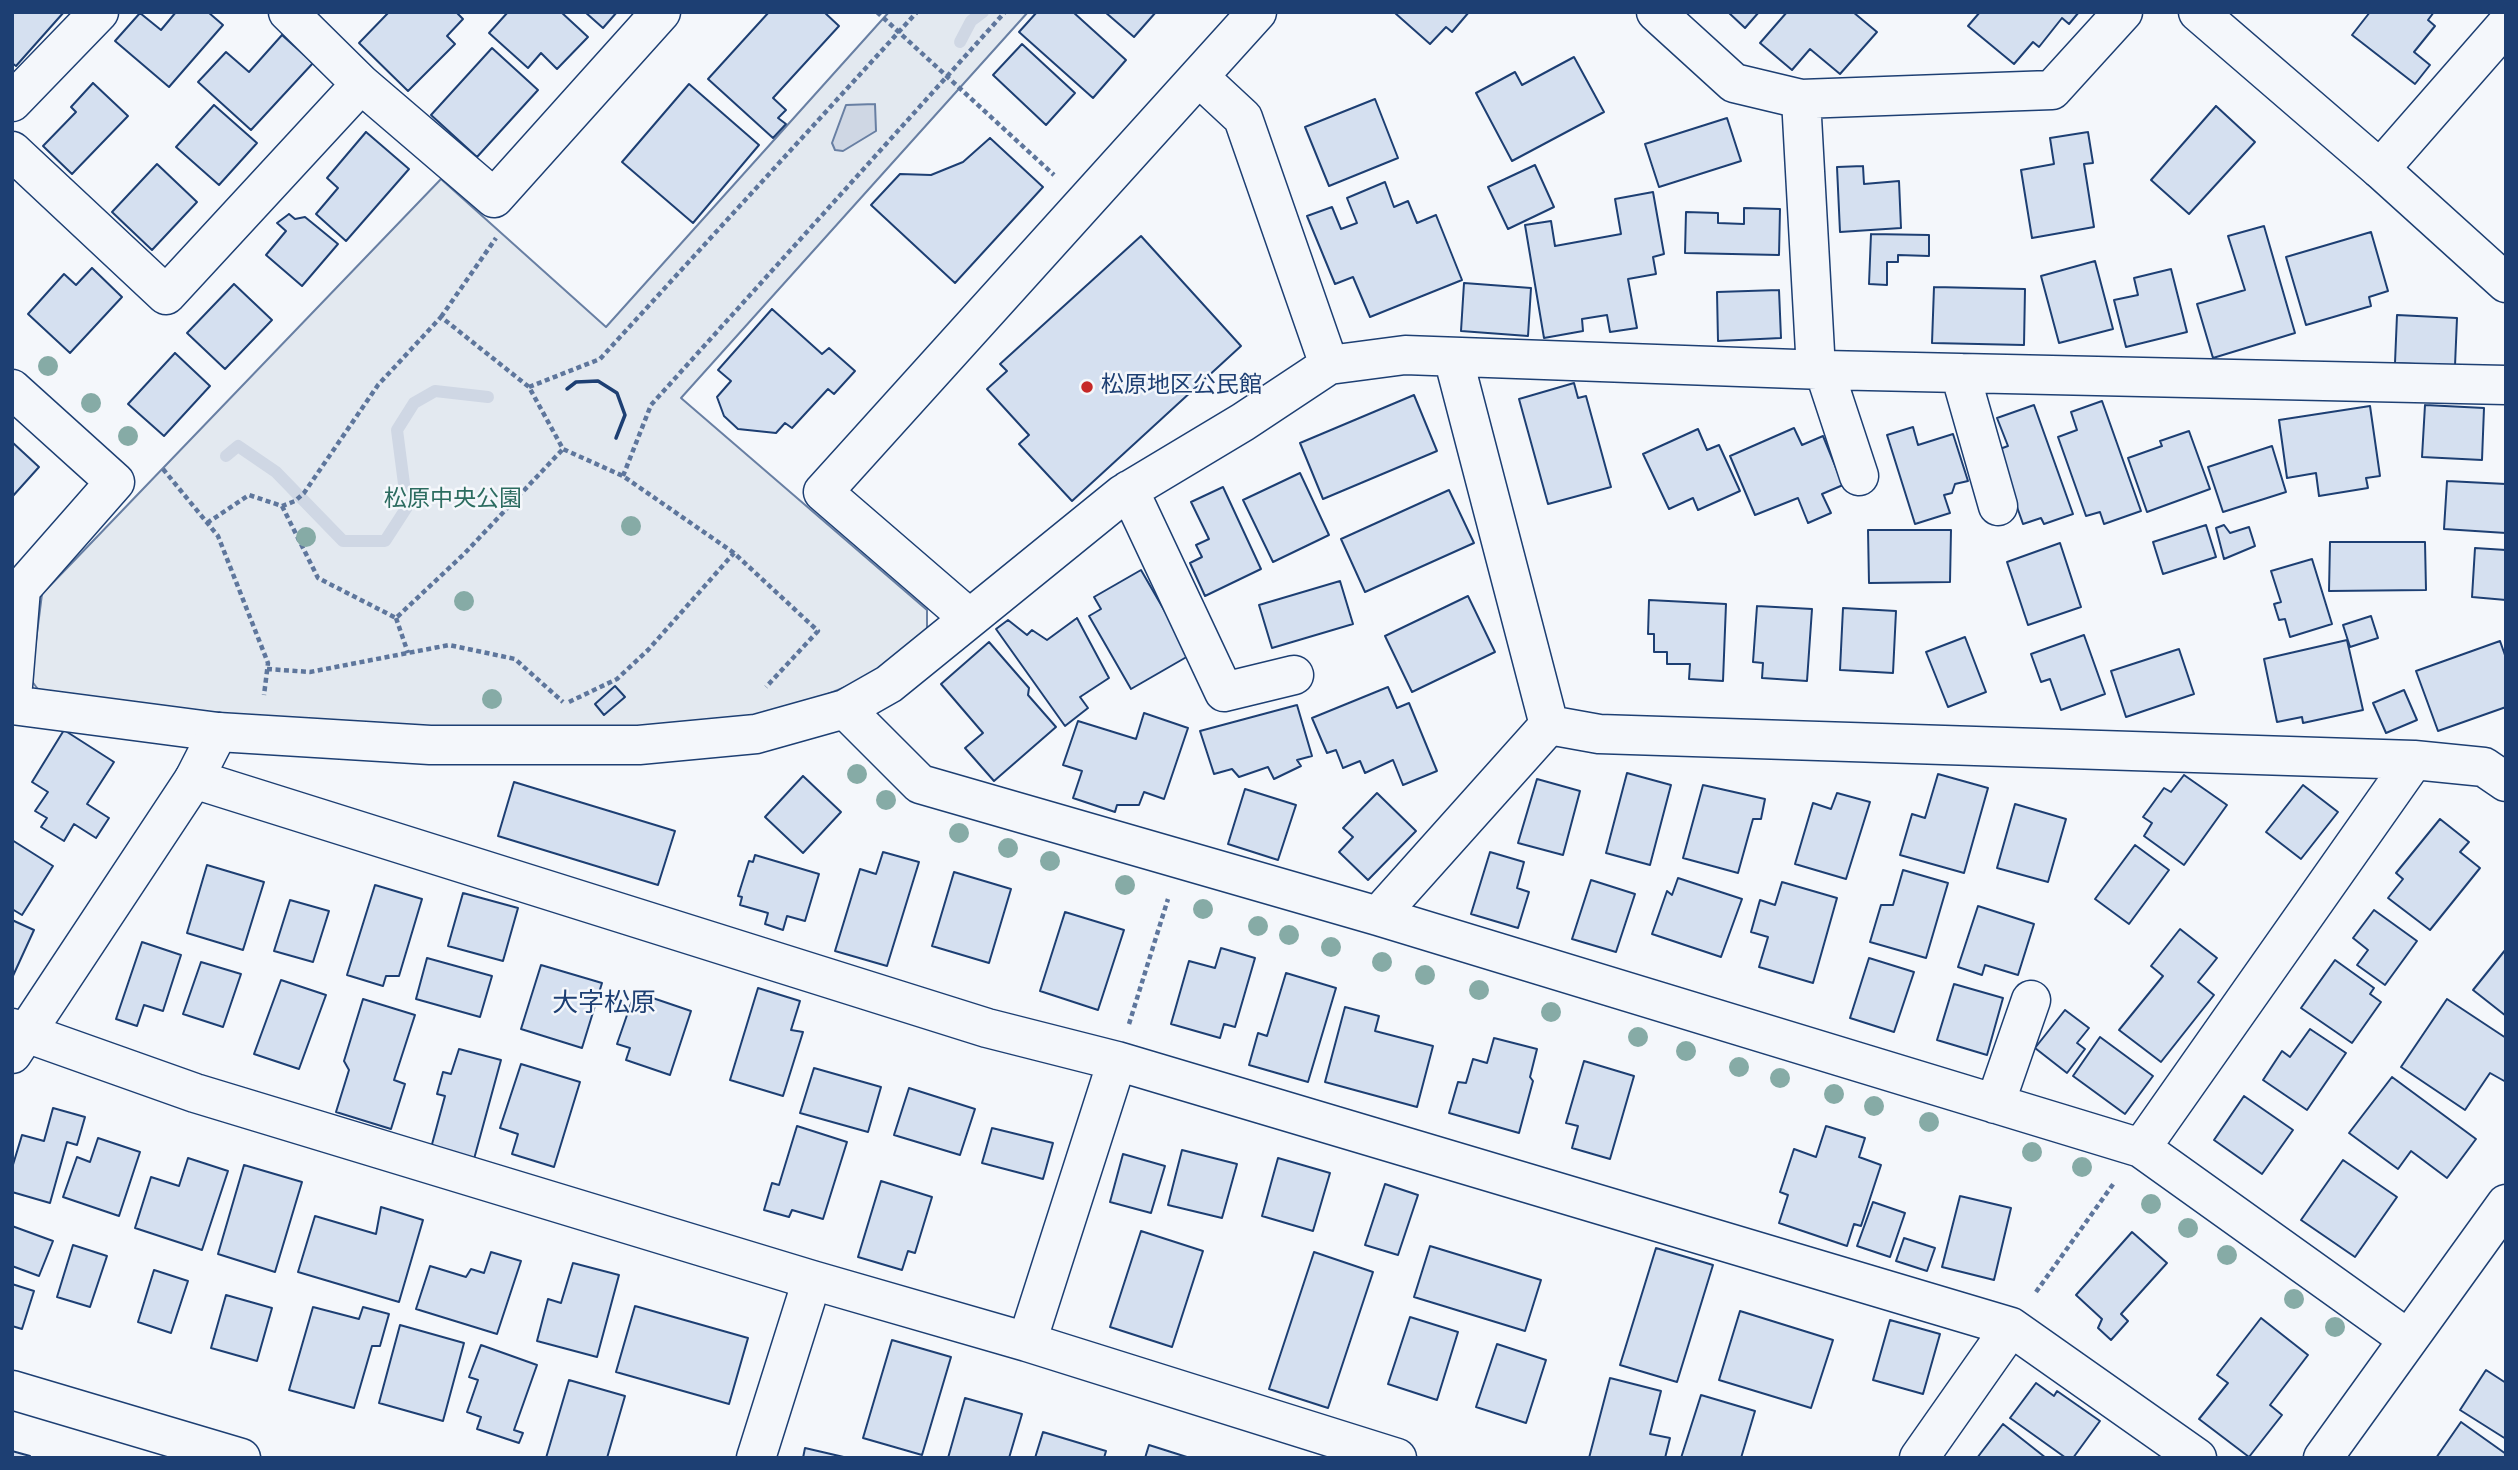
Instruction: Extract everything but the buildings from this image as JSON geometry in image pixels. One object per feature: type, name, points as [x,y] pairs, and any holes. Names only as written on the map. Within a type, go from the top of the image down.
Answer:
[{"type":"street","points":[[12,102],[99,12]]},
{"type":"street","points":[[288,12],[361,84],[494,198],[661,12]]},
{"type":"street","points":[[969,618],[823,492],[1258,12]]},
{"type":"street","points":[[1656,12],[1734,83],[1801,99],[2052,90],[2123,12]]},
{"type":"street","points":[[2198,12],[2380,169],[2506,283]]},
{"type":"street","points":[[2380,169],[2506,25]]},
{"type":"street","points":[[1200,78],[1244,118],[1329,365]]},
{"type":"street","points":[[12,151],[166,295],[361,84]]},
{"type":"street","points":[[1801,99],[1820,370],[1859,476]]},
{"type":"street","points":[[12,705],[218,732],[430,745],[639,745],[756,734],[845,709],[888,684],[1129,490],[1243,422],[1329,365],[1405,355],[1820,370],[2506,385]]},
{"type":"street","points":[[1453,357],[1549,725]]},
{"type":"street","points":[[1960,373],[1998,506]]},
{"type":"street","points":[[12,389],[115,482],[21,589],[12,698]]},
{"type":"street","points":[[1129,490],[1224,692],[1294,675]]},
{"type":"street","points":[[845,709],[920,784],[1378,916],[2141,1148],[2408,1339]]},
{"type":"street","points":[[1549,725],[1599,733],[2414,760],[2484,768],[2506,782]]},
{"type":"street","points":[[1378,916],[1549,725]]},
{"type":"street","points":[[218,732],[194,779],[17,1039],[812,1280],[1027,1342],[1397,1458]]},
{"type":"street","points":[[2141,1148],[2414,760]]},
{"type":"street","points":[[194,779],[987,1028],[1117,1061],[2011,1327],[2197,1458]]},
{"type":"street","points":[[1995,1104],[2031,1000]]},
{"type":"street","points":[[1027,1342],[1117,1061]]},
{"type":"street","points":[[2323,1458],[2506,1204]]},
{"type":"street","points":[[756,1458],[812,1280]]},
{"type":"street","points":[[1919,1458],[2011,1327]]},
{"type":"street","points":[[12,1390],[241,1458]]},
{"type":"path","points":[[877,12],[1063,184]]},
{"type":"path","points":[[529,387],[600,359],[917,12]]},
{"type":"path","points":[[623,476],[651,405],[1005,12]]},
{"type":"path","points":[[207,523],[248,495],[282,506],[295,501],[304,493],[378,385],[440,317],[500,232]]},
{"type":"path","points":[[440,317],[529,387],[563,449],[623,476],[734,553],[818,631],[765,688],[800,722]]},
{"type":"path","points":[[396,618],[464,554],[563,449]]},
{"type":"path","points":[[163,469],[218,536],[268,663],[263,706]]},
{"type":"path","points":[[282,506],[318,578],[396,618],[408,653]]},
{"type":"path","points":[[565,704],[617,679],[648,650],[734,553]]},
{"type":"path","points":[[267,669],[310,672],[449,645],[515,659],[565,704],[577,735],[576,745]]},
{"type":"path","points":[[1117,1061],[1168,898]]},
{"type":"path","points":[[2011,1327],[2115,1182]]},
{"type":"green space","name":"松原中央公園","points":[[889,12],[1028,12],[681,398],[927,610],[927,633],[872,676],[789,710],[671,731],[510,737],[46,700],[31,680],[42,594],[441,179],[606,327]]},
{"type":"shaded area","points":[[875,104],[876,131],[843,151],[835,150],[832,143],[846,105]]},
{"type":"waterway","points":[[960,42],[971,21],[983,12]]},
{"type":"waterway","points":[[226,456],[238,446],[276,472],[343,541],[385,541],[407,507],[397,430],[414,403],[435,391],[488,397]]},
{"type":"wall","points":[[567,389],[576,382],[598,381],[617,393],[625,415],[616,438]]},
{"type":"place","name":"松原地区公民館","points":[[1087,387]]},
{"type":"district","name":"大字松原","points":[[604,1006]]}]
